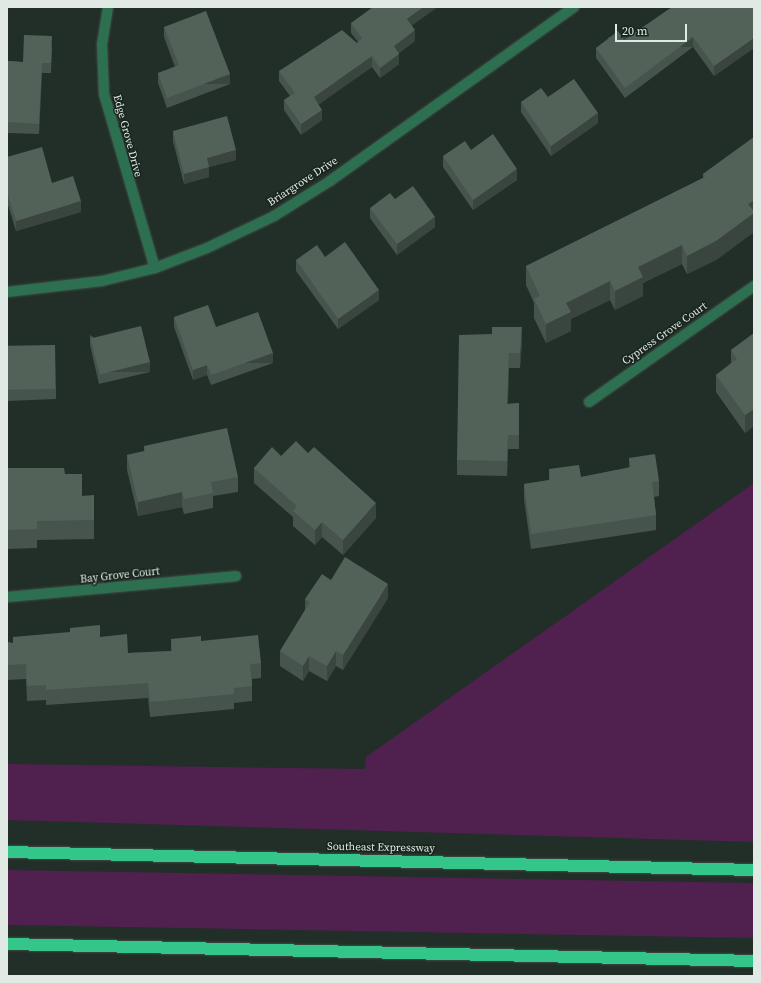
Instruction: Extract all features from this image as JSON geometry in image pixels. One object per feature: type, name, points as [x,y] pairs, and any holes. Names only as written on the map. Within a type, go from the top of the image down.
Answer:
[{"type":"highway","name":"Southeast Expressway","points":[[7,852],[754,870]]},
{"type":"highway","points":[[7,944],[754,961]]},
{"type":"street","name":"Edge Grove Drive","points":[[108,7],[102,44],[104,94],[155,268]]},
{"type":"street","name":"Briargrove Drive","points":[[7,292],[102,282],[155,268],[208,248],[274,216],[330,181],[574,7]]},
{"type":"street","name":"Cypress Grove Court","points":[[589,402],[754,286]]},
{"type":"street","name":"Bay Grove Court","points":[[7,597],[236,576]]},
{"type":"shaded area","points":[[754,483],[754,842],[7,820],[7,764],[365,769],[366,757]]},
{"type":"shaded area","points":[[7,870],[754,883],[753,938],[7,925]]},
{"type":"building","points":[[373,7],[424,7],[407,19],[415,30],[394,46],[399,54],[380,68],[372,56],[314,97],[322,110],[301,124],[284,100],[295,93],[279,71],[342,30],[357,43],[362,38],[351,23]]},
{"type":"building","points":[[672,7],[754,7],[754,38],[714,66],[693,37],[625,88],[596,48],[618,31],[624,40]]},
{"type":"building","points":[[206,11],[230,74],[167,98],[158,73],[179,65],[164,27]]},
{"type":"building","points":[[24,35],[52,36],[51,63],[42,63],[39,124],[7,122],[7,61],[23,62]]},
{"type":"building","points":[[574,79],[598,113],[551,146],[521,102],[541,88],[548,97]]},
{"type":"building","points":[[227,116],[236,150],[207,158],[209,167],[184,174],[173,131]]},
{"type":"building","points":[[493,134],[517,169],[473,200],[443,156],[465,141],[471,150]]},
{"type":"building","points":[[754,137],[754,200],[748,204],[754,213],[716,241],[687,256],[682,245],[638,267],[643,277],[615,291],[610,281],[566,303],[571,312],[546,324],[534,299],[540,296],[526,266],[705,177],[703,174]]},
{"type":"building","points":[[42,147],[52,183],[73,176],[81,201],[16,221],[7,192],[7,157]]},
{"type":"building","points":[[413,186],[435,217],[397,244],[370,208],[390,193],[395,199]]},
{"type":"building","points":[[345,242],[379,290],[338,319],[296,260],[317,245],[325,257]]},
{"type":"building","points":[[208,305],[216,327],[258,312],[273,353],[211,375],[207,365],[193,370],[174,317]]},
{"type":"building","points":[[141,326],[150,362],[99,374],[91,339]]},
{"type":"building","points":[[492,327],[522,327],[520,353],[509,353],[507,404],[519,403],[519,435],[508,435],[507,461],[457,460],[459,335],[492,334]]},
{"type":"building","points":[[754,333],[754,409],[745,415],[716,375],[737,359],[731,350]]},
{"type":"building","points":[[55,345],[56,389],[8,390],[7,346]]},
{"type":"building","points":[[227,428],[238,477],[211,482],[213,493],[184,499],[182,492],[138,502],[127,455],[145,451],[144,446]]},
{"type":"building","points":[[296,441],[308,453],[314,447],[376,503],[343,540],[322,522],[315,530],[293,511],[297,506],[254,468],[272,447],[281,456]]},
{"type":"building","points":[[655,454],[659,481],[652,482],[656,515],[531,534],[524,484],[550,480],[549,469],[579,465],[581,477],[631,467],[629,458]]},
{"type":"building","points":[[7,468],[64,468],[65,474],[82,474],[82,496],[94,495],[94,520],[37,521],[37,529],[7,530]]},
{"type":"building","points":[[345,557],[388,584],[343,655],[336,651],[327,666],[309,656],[303,666],[280,651],[310,602],[305,599],[322,574],[331,580]]},
{"type":"building","points":[[100,625],[100,637],[127,634],[128,653],[172,651],[171,639],[201,636],[201,641],[258,635],[261,663],[250,664],[252,686],[234,688],[234,694],[150,702],[148,683],[46,690],[46,685],[27,686],[26,664],[7,665],[7,642],[13,643],[13,637],[70,632],[70,628]]}]
